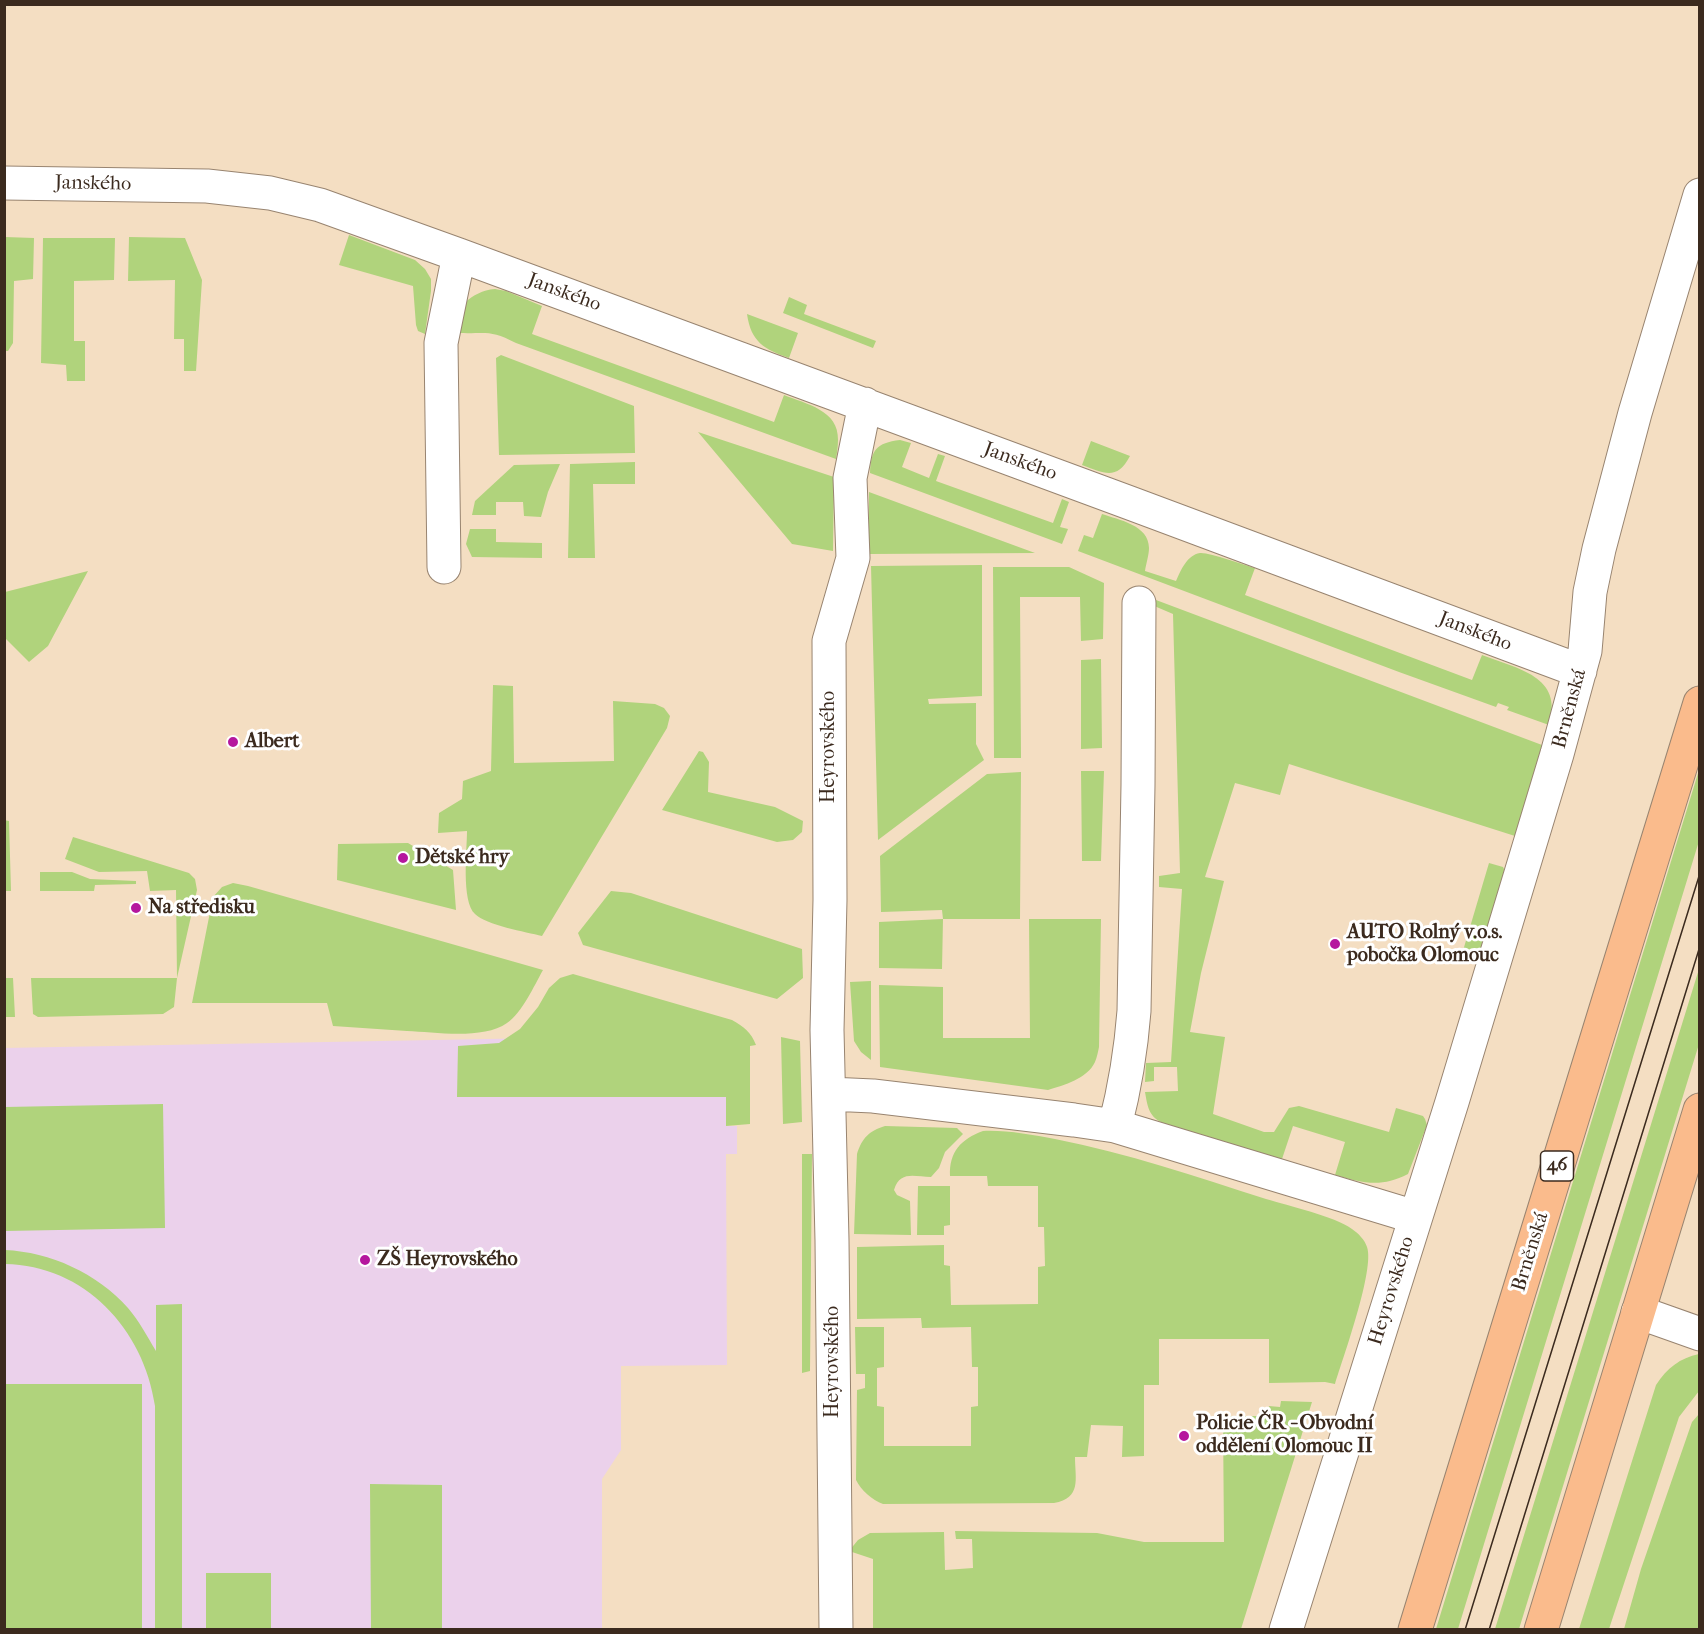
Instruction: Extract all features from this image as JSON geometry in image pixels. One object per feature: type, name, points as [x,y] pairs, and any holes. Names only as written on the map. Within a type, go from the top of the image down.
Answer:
[{"type":"main road","name":"Brněnská","points":[[1415,1629],[1700,702]]},
{"type":"main road","points":[[1540,1629],[1700,1110]]},
{"type":"street","name":"Janského","points":[[4,183],[207,186],[270,193],[320,205],[865,404],[1580,671]]},
{"type":"street","name":"Brněnská","points":[[1415,1217],[1452,1102],[1586,651],[1590,592],[1599,549],[1635,414],[1700,195]]},
{"type":"street","points":[[444,567],[441,343],[459,255]]},
{"type":"street","name":"Heyrovského","points":[[836,1629],[832,1240],[827,1030],[830,900],[829,641],[853,558],[850,477],[865,404]]},
{"type":"street","points":[[1115,1126],[1127,1077],[1134,1011],[1139,603]]},
{"type":"street","name":"Heyrovského","points":[[829,1094],[873,1096],[1115,1126],[1415,1217],[1286,1629]]},
{"type":"street","points":[[1638,1312],[1700,1334]]},
{"type":"shaded area","name":"ZŠ Heyrovského","points":[[542,1038],[543,1097],[726,1097],[726,1126],[737,1126],[737,1154],[726,1154],[727,1365],[621,1366],[621,1450],[602,1479],[602,1629],[5,1629],[4,1048]]},
{"type":"green space","points":[[349,235],[415,260],[425,269],[431,279],[431,291],[425,334],[418,331],[416,325],[413,286],[339,265]]},
{"type":"green space","points":[[5,237],[34,238],[33,279],[14,281],[13,343],[8,351],[5,351]]},
{"type":"green space","points":[[129,237],[185,238],[202,280],[196,371],[184,371],[184,339],[174,339],[175,280],[128,281]]},
{"type":"green space","points":[[43,238],[115,238],[114,280],[74,281],[74,341],[85,341],[85,381],[67,381],[66,365],[41,363]]},
{"type":"green space","points":[[495,289],[506,291],[542,306],[532,334],[774,422],[784,395],[811,405],[827,415],[837,430],[836,459],[500,336],[488,333],[460,333],[464,303],[478,293]]},
{"type":"green space","points":[[789,297],[807,305],[804,314],[876,341],[873,348],[783,313]]},
{"type":"green space","points":[[747,314],[798,333],[789,358],[766,348],[755,338]]},
{"type":"green space","points":[[501,355],[634,406],[635,453],[499,455],[496,358]]},
{"type":"green space","points":[[698,432],[834,477],[833,551],[792,544]]},
{"type":"green space","points":[[900,440],[911,443],[902,467],[929,478],[938,454],[945,456],[936,481],[1053,523],[1062,499],[1069,502],[1060,527],[1068,529],[1062,544],[870,473],[876,449],[885,443]]},
{"type":"green space","points":[[1091,441],[1130,456],[1125,464],[1115,472],[1103,472],[1082,465]]},
{"type":"green space","points":[[635,462],[635,484],[593,484],[595,558],[568,558],[570,464]]},
{"type":"green space","points":[[560,464],[548,492],[541,517],[524,516],[523,502],[496,502],[496,515],[472,515],[475,501],[514,465]]},
{"type":"green space","points":[[869,492],[1035,553],[869,554]]},
{"type":"green space","points":[[1102,514],[1124,521],[1144,534],[1149,548],[1145,571],[1176,581],[1191,557],[1200,553],[1211,554],[1255,568],[1245,595],[1472,680],[1482,655],[1523,670],[1544,685],[1550,695],[1552,708],[1549,725],[1507,710],[1509,707],[1498,703],[1496,707],[1399,672],[1078,551],[1084,535],[1093,538]]},
{"type":"green space","points":[[470,529],[496,529],[496,542],[542,543],[542,558],[472,557],[466,544]]},
{"type":"green space","points":[[982,565],[982,696],[928,699],[929,704],[976,703],[976,744],[984,760],[878,840],[871,566]]},
{"type":"green space","points":[[993,567],[1069,567],[1104,583],[1103,639],[1081,641],[1080,597],[1020,597],[1021,758],[994,758]]},
{"type":"green space","points":[[88,571],[48,646],[29,662],[5,638],[5,592]]},
{"type":"green space","points":[[1148,597],[1542,745],[1515,836],[1289,764],[1280,795],[1235,783],[1205,877],[1224,881],[1201,973],[1190,1032],[1225,1037],[1213,1114],[1264,1132],[1274,1132],[1289,1108],[1299,1106],[1389,1132],[1396,1108],[1423,1116],[1427,1125],[1408,1174],[1380,1183],[1335,1175],[1345,1142],[1293,1126],[1282,1159],[1165,1124],[1150,1112],[1145,1092],[1178,1091],[1177,1067],[1154,1067],[1154,1081],[1145,1082],[1146,1063],[1171,1062],[1182,889],[1159,887],[1159,876],[1180,873],[1173,614],[1145,602]]},
{"type":"green space","points":[[1101,659],[1102,748],[1081,749],[1081,660]]},
{"type":"green space","points":[[493,685],[513,686],[514,763],[614,761],[613,701],[655,704],[664,708],[670,716],[667,728],[542,936],[497,925],[475,914],[466,887],[467,831],[438,833],[439,813],[462,799],[463,781],[491,771]]},
{"type":"green space","points":[[699,751],[703,752],[709,762],[708,792],[775,807],[803,821],[802,832],[793,840],[777,842],[662,810]]},
{"type":"green space","points":[[1699,770],[1699,841],[1458,1629],[1436,1629]]},
{"type":"green space","points":[[1081,771],[1104,771],[1101,861],[1082,861]]},
{"type":"green space","points":[[1021,772],[1020,919],[943,919],[942,910],[881,912],[880,856],[987,774]]},
{"type":"green space","points":[[4,820],[9,821],[11,891],[5,891]]},
{"type":"green space","points":[[73,837],[189,873],[195,879],[197,890],[177,978],[176,890],[150,891],[147,871],[99,872],[65,859]]},
{"type":"green space","points":[[408,843],[453,870],[456,910],[337,880],[338,844]]},
{"type":"green space","points":[[1489,863],[1503,867],[1506,873],[1478,961],[1462,954]]},
{"type":"green space","points":[[40,872],[72,872],[90,879],[136,881],[136,884],[95,885],[94,891],[40,891]]},
{"type":"green space","points":[[233,883],[543,970],[518,1013],[507,1023],[485,1032],[445,1033],[333,1026],[327,1003],[192,1003],[213,897],[222,887]]},
{"type":"green space","points":[[611,891],[631,893],[802,949],[803,978],[777,999],[583,945],[578,933]]},
{"type":"green space","points":[[943,919],[942,969],[879,968],[879,922]]},
{"type":"green space","points":[[1029,919],[1101,919],[1099,1047],[1095,1062],[1087,1073],[1048,1090],[880,1067],[879,985],[943,987],[943,1038],[1030,1038]]},
{"type":"green space","points":[[1699,969],[1699,1044],[1519,1629],[1495,1629]]},
{"type":"green space","points":[[573,974],[732,1020],[744,1028],[756,1045],[750,1046],[750,1124],[726,1126],[726,1097],[457,1097],[458,1046],[499,1043],[520,1029],[538,1007],[549,988],[560,978]]},
{"type":"green space","points":[[5,978],[13,978],[15,1017],[5,1017]]},
{"type":"green space","points":[[31,978],[177,978],[174,1007],[163,1014],[38,1017],[33,1014]]},
{"type":"green space","points":[[871,981],[871,1060],[861,1052],[854,1041],[850,982]]},
{"type":"green space","points":[[781,1037],[800,1041],[802,1122],[783,1124]]},
{"type":"green space","points":[[163,1104],[165,1228],[5,1231],[5,1107]]},
{"type":"green space","points":[[885,1126],[957,1128],[963,1134],[945,1152],[939,1168],[931,1177],[904,1177],[897,1184],[894,1190],[897,1195],[910,1201],[911,1235],[854,1234],[857,1154],[867,1136]]},
{"type":"green space","points":[[983,1131],[1028,1134],[1109,1151],[1323,1216],[1344,1224],[1354,1231],[1363,1239],[1367,1247],[1368,1258],[1357,1314],[1335,1384],[1325,1382],[1269,1383],[1269,1339],[1159,1339],[1159,1385],[1144,1385],[1144,1456],[1122,1457],[1123,1426],[1091,1425],[1087,1457],[1075,1457],[1076,1480],[1073,1492],[1069,1497],[1054,1503],[883,1504],[871,1497],[856,1480],[857,1390],[865,1388],[865,1374],[856,1374],[855,1327],[884,1327],[884,1367],[877,1368],[877,1406],[884,1407],[884,1446],[971,1446],[971,1407],[978,1406],[978,1367],[972,1367],[971,1327],[922,1328],[921,1318],[857,1319],[857,1247],[944,1245],[944,1265],[950,1266],[951,1305],[1038,1304],[1038,1267],[1045,1266],[1044,1227],[1038,1227],[1038,1186],[988,1186],[987,1176],[950,1176],[954,1153],[968,1138]]},
{"type":"green space","points":[[802,1154],[812,1154],[810,1371],[802,1373]]},
{"type":"green space","points":[[918,1186],[950,1186],[950,1225],[944,1226],[944,1235],[917,1235]]},
{"type":"green space","points":[[5,1250],[56,1260],[102,1284],[128,1308],[156,1351],[156,1305],[182,1304],[182,1629],[155,1629],[155,1406],[149,1378],[138,1351],[124,1327],[106,1307],[84,1289],[60,1276],[34,1267],[5,1264]]},
{"type":"green space","points":[[1699,1354],[1699,1391],[1679,1417],[1609,1629],[1579,1629],[1656,1385],[1674,1365]]},
{"type":"green space","points":[[5,1384],[142,1384],[142,1629],[5,1629]]},
{"type":"green space","points":[[1281,1401],[1312,1402],[1241,1629],[873,1629],[873,1559],[849,1551],[858,1540],[870,1533],[944,1532],[945,1570],[973,1568],[972,1539],[956,1539],[955,1531],[1097,1533],[1144,1542],[1224,1542],[1223,1416],[1269,1416],[1269,1406],[1280,1407]]},
{"type":"green space","points":[[1699,1414],[1699,1629],[1624,1629],[1641,1569],[1692,1422]]},
{"type":"green space","points":[[370,1484],[442,1485],[442,1629],[371,1629]]},
{"type":"green space","points":[[206,1573],[271,1573],[271,1629],[206,1629]]},
{"type":"tram line","points":[[1465,1630],[1700,873]]},
{"type":"tram line","points":[[1489,1630],[1700,946]]},
{"type":"place","name":"Albert","points":[[233,742]]},
{"type":"place","name":"Dětské hry","points":[[403,858]]},
{"type":"place","name":"Na středisku","points":[[136,908]]},
{"type":"place","name":"AUTO Rolný v.o.s. pobočka Olomouc","points":[[1335,944]]},
{"type":"place","name":"ZŠ Heyrovského","points":[[365,1260]]},
{"type":"place","name":"Policie ČR - Obvodní oddělení Olomouc II","points":[[1184,1436]]}]
